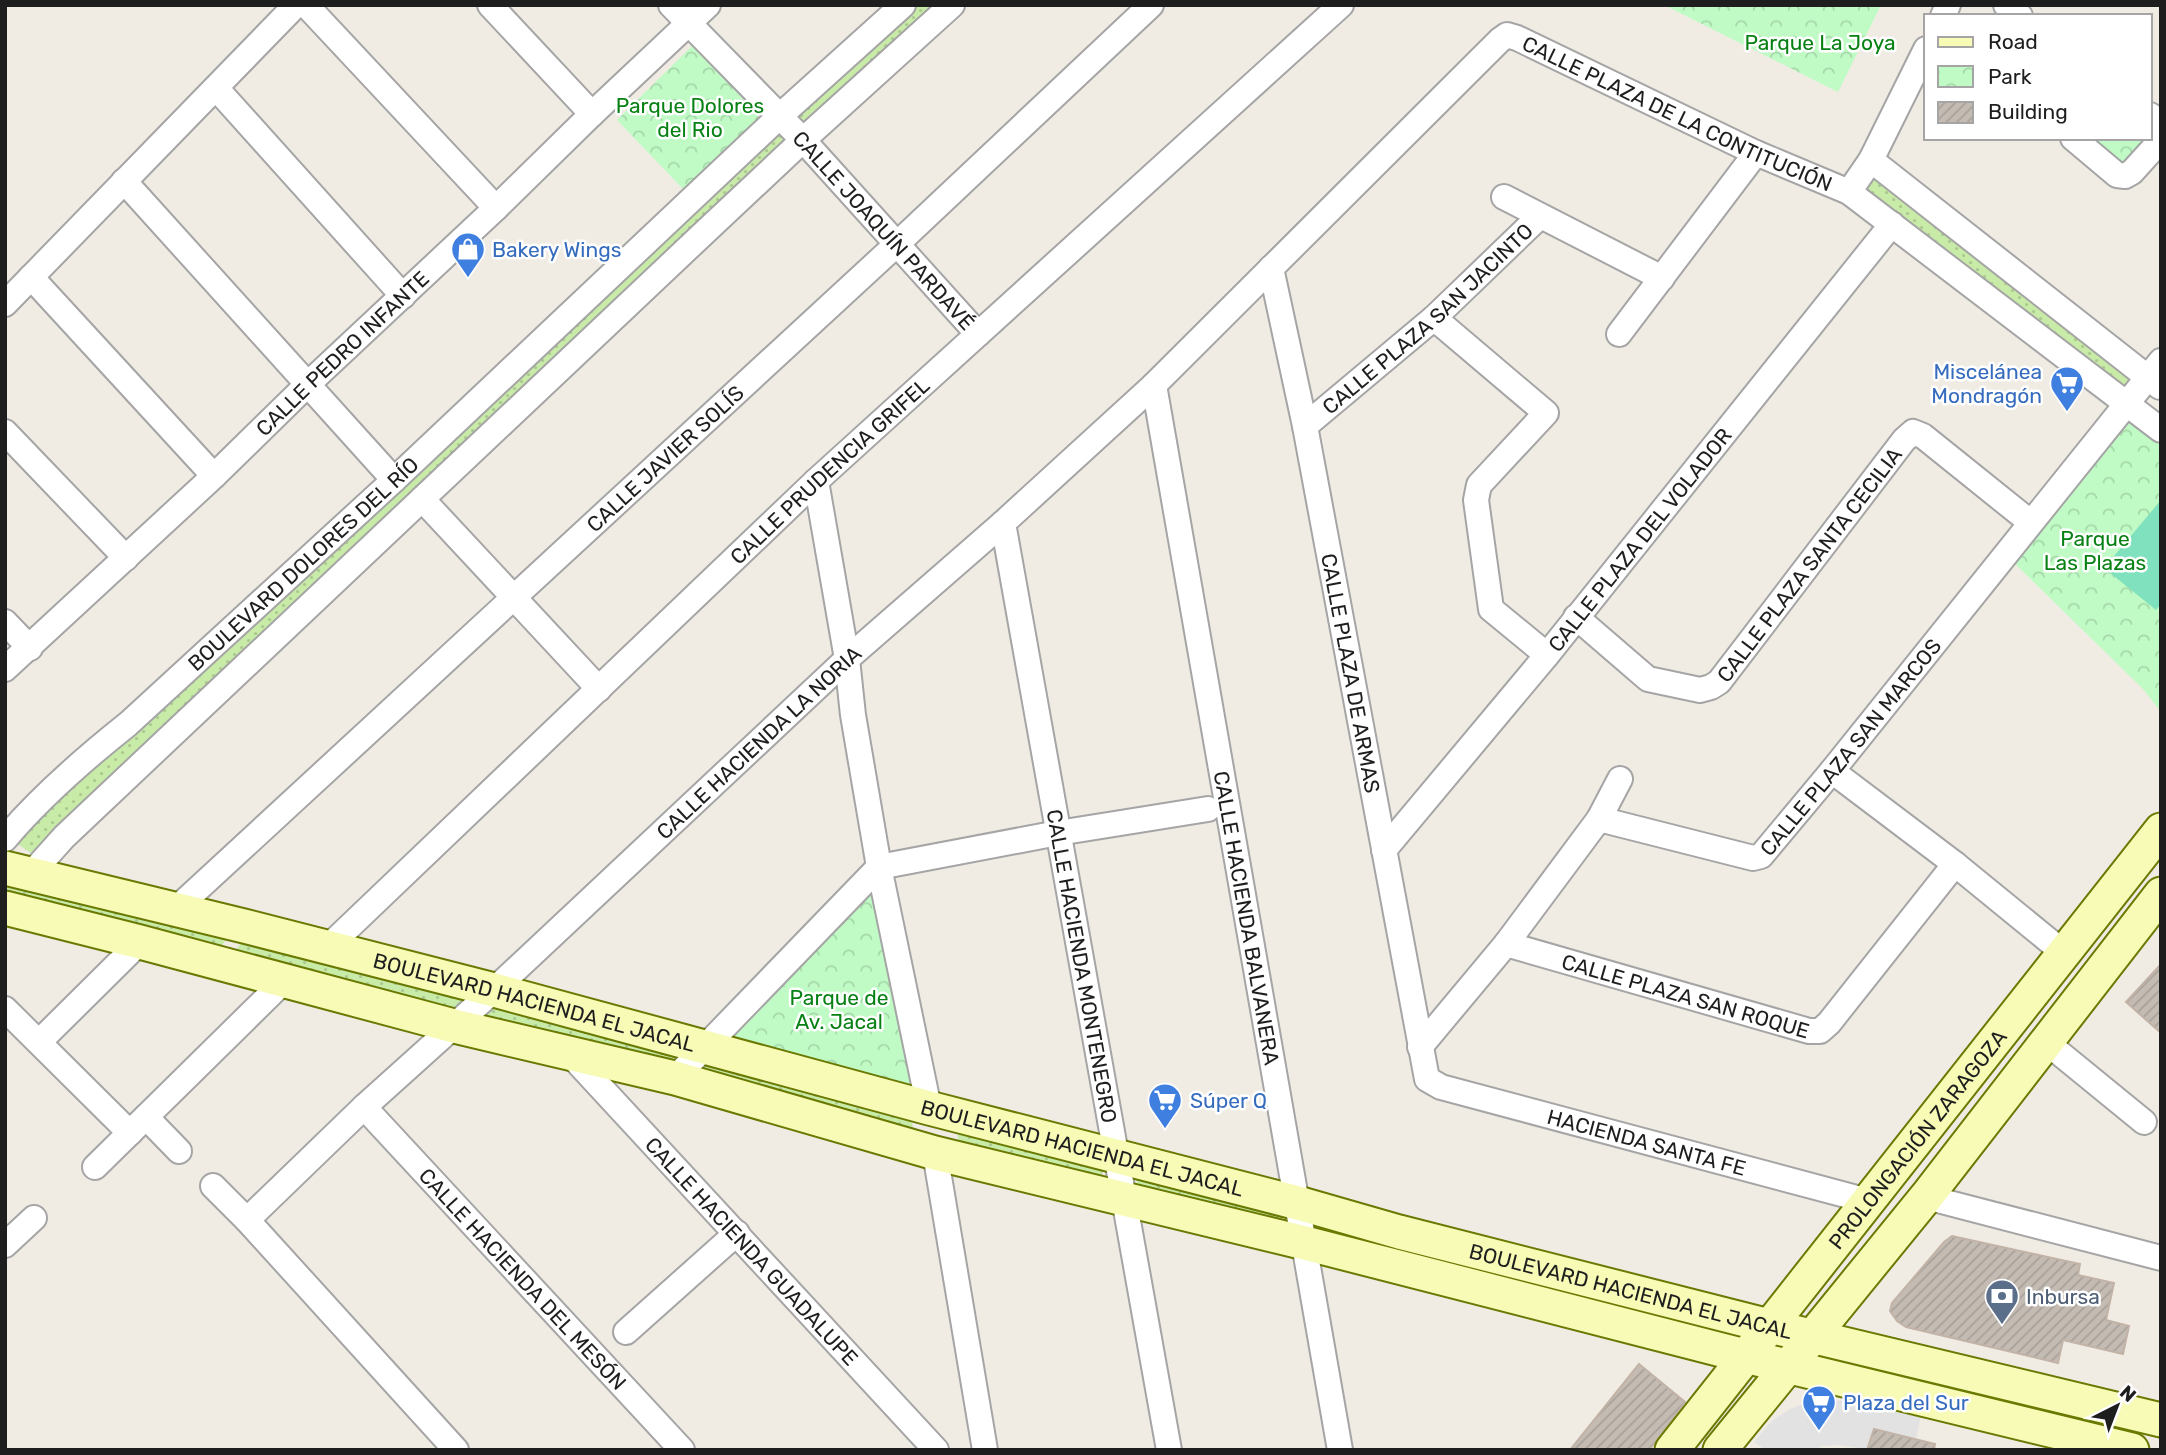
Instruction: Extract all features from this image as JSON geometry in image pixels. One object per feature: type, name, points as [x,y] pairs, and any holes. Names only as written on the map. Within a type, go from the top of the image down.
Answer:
[{"type":"main road","name":"PROLONGACIÓN ZARAGOZA","points":[[1672,1450],[2161,830]]},
{"type":"main road","name":"BOULEVARD HACIENDA EL JACAL","points":[[18,871],[494,990],[1399,1232],[2161,1420]]},
{"type":"main road","name":"PROLONGACIÓN ZARAGOZA","points":[[1720,1450],[1926,1197],[2161,894]]},
{"type":"main road","name":"BOULEVARD HACIENDA EL JACAL","points":[[5,908],[454,1026],[676,1078],[935,1153],[1306,1243],[1745,1356],[2119,1448]]},
{"type":"main road","points":[[229,965],[244,926]]},
{"type":"street","points":[[5,304],[296,5]]},
{"type":"street","points":[[306,5],[496,208]]},
{"type":"street","points":[[490,5],[592,114]]},
{"type":"street","name":"CALLE PEDRO INFANTE","points":[[5,669],[214,476],[496,208],[592,114],[679,14],[708,5]]},
{"type":"street","name":"BOULEVARD DOLORES DEL RÍO","points":[[5,839],[53,788],[128,724],[394,480],[684,206],[903,5]]},
{"type":"street","name":"BOULEVARD DOLORES DEL RÍO","points":[[18,871],[64,837],[803,140],[953,5]]},
{"type":"street","name":"CALLE JAVIER SOLÍS","points":[[176,909],[897,244],[1151,5]]},
{"type":"street","name":"CALLE PRUDENCIA GRIFEL","points":[[327,948],[816,481],[1341,5]]},
{"type":"street","name":"CALLE JOAQUÍN PARDAVÉ","points":[[679,14],[781,116],[978,334]]},
{"type":"street","name":"CALLE PLAZA DE LA CONTITUCIÓN","points":[[1271,268],[1507,35],[1756,153],[1849,192],[1871,160],[1924,53]]},
{"type":"street","points":[[216,88],[403,296]]},
{"type":"street","points":[[2075,140],[2117,175],[2125,176],[2132,172],[2161,140]]},
{"type":"street","points":[[1619,334],[1756,153]]},
{"type":"street","points":[[1871,160],[2156,375]]},
{"type":"street","points":[[124,181],[394,480]]},
{"type":"street","points":[[1849,192],[2161,430]]},
{"type":"street","points":[[1504,197],[1540,216]]},
{"type":"street","points":[[684,206],[706,231]]},
{"type":"street","name":"CALLE PLAZA SAN JACINTO","points":[[1305,426],[1434,318],[1540,216],[1662,278]]},
{"type":"street","name":"CALLE PLAZA DEL VOLADOR","points":[[1384,850],[1546,655],[1892,223]]},
{"type":"street","name":"CALLE HACIENDA LA NORIA","points":[[247,1220],[364,1107],[494,990],[847,659],[1003,523],[1154,384],[1271,268]]},
{"type":"street","name":"CALLE PLAZA DE ARMAS","points":[[1271,268],[1305,426],[1427,1079]]},
{"type":"street","points":[[31,277],[214,476]]},
{"type":"street","points":[[1434,318],[1546,413],[1479,485],[1476,500],[1491,609],[1546,655]]},
{"type":"street","name":"CALLE PLAZA SAN MARCOS","points":[[1599,819],[1753,858],[1761,856],[2030,522],[2127,404],[2156,375]]},
{"type":"street","name":"CALLE HACIENDA BALVANERA","points":[[1154,384],[1340,1450]]},
{"type":"street","points":[[475,402],[498,428]]},
{"type":"street","points":[[5,432],[126,558]]},
{"type":"street","name":"CALLE PLAZA SANTA CECILIA","points":[[1576,617],[1648,679],[1700,690],[1711,687],[1719,681],[1913,432],[1923,436],[2030,522]]},
{"type":"street","points":[[816,481],[879,867],[929,1108]]},
{"type":"street","points":[[422,499],[599,689]]},
{"type":"street","name":"CALLE HACIENDA MONTENEGRO","points":[[1003,523],[1169,1450]]},
{"type":"street","points":[[5,622],[30,648]]},
{"type":"street","points":[[128,724],[157,750]]},
{"type":"street","points":[[1832,771],[1955,864],[2064,953]]},
{"type":"street","points":[[1420,1047],[1506,944],[1599,819],[1620,779]]},
{"type":"street","points":[[676,1078],[879,867],[1058,833],[1208,809]]},
{"type":"street","name":"CALLE PLAZA SAN ROQUE","points":[[1506,944],[1809,1031],[1821,1031],[1955,864]]},
{"type":"street","points":[[40,1041],[140,942]]},
{"type":"street","points":[[95,1167],[285,981]]},
{"type":"street","points":[[5,1009],[138,1125],[179,1151]]},
{"type":"street","points":[[2046,1041],[2144,1122]]},
{"type":"street","name":"CALLE HACIENDA GUADALUPE","points":[[568,1052],[936,1450]]},
{"type":"street","name":"HACIENDA SANTA FE","points":[[1427,1079],[1441,1087],[1868,1201]]},
{"type":"street","name":"CALLE HACIENDA DEL MESÓN","points":[[364,1107],[682,1450]]},
{"type":"street","points":[[935,1153],[985,1450]]},
{"type":"street","points":[[214,1186],[456,1450]]},
{"type":"street","points":[[1926,1197],[2161,1258]]},
{"type":"street","points":[[5,1245],[34,1218]]},
{"type":"street","points":[[626,1332],[737,1233]]},
{"type":"green space","points":[[912,5],[943,5],[804,130],[791,117]]},
{"type":"green space","name":"Parque La Joya","points":[[1664,5],[1881,5],[1838,92]]},
{"type":"green space","name":"Parque Dolores del Rio","points":[[695,43],[761,120],[683,189],[617,120]]},
{"type":"green space","points":[[779,125],[793,139],[35,856],[13,841]]},
{"type":"green space","points":[[2152,125],[2160,131],[2152,140]]},
{"type":"green space","points":[[2092,140],[2152,140],[2126,168]]},
{"type":"green space","points":[[1881,170],[2134,379],[2123,396],[1862,188]]},
{"type":"green space","name":"Parque Las Plazas","points":[[2124,410],[2161,439],[2161,712],[2143,689],[2008,557]]},
{"type":"green space","points":[[2161,500],[2161,604],[2156,610],[2104,568]]},
{"type":"green space","points":[[5,876],[229,935],[221,947],[5,898]]},
{"type":"green space","name":"Parque de Av. Jacal","points":[[877,886],[916,1092],[714,1043]]},
{"type":"green space","points":[[244,939],[475,999],[454,1013],[236,956],[236,950]]},
{"type":"green space","points":[[489,997],[910,1116],[917,1142],[458,1023]]},
{"type":"green space","points":[[957,1130],[1100,1162],[1105,1188],[960,1152]]},
{"type":"green space","points":[[1136,1173],[1280,1210],[1285,1233],[1138,1196]]},
{"type":"shaded area","points":[[1817,1399],[1863,1402],[1921,1415],[1916,1439],[1875,1429],[1867,1449],[1837,1445],[1822,1446],[1815,1450],[1765,1450],[1754,1442],[1772,1421],[1790,1409]]},
{"type":"building","points":[[2161,964],[2161,1033],[2126,1002]]},
{"type":"building","points":[[1952,1236],[2080,1264],[2078,1275],[2114,1283],[2106,1320],[2129,1326],[2123,1354],[2063,1340],[2058,1363],[1906,1327],[1897,1321],[1890,1311],[1892,1303]]},
{"type":"building","points":[[1639,1364],[1685,1402],[1654,1444],[1649,1450],[1570,1450]]},
{"type":"building","points":[[1874,1429],[1935,1444],[1934,1450],[1867,1450]]},
{"type":"place","name":"Bakery Wings","points":[[468,279]]},
{"type":"place","name":"Miscelánea Mondragón","points":[[2067,413]]},
{"type":"place","name":"Súper Q","points":[[1165,1130]]},
{"type":"place","name":"Inbursa","points":[[2002,1326]]},
{"type":"place","name":"Plaza del Sur","points":[[1819,1432]]}]
